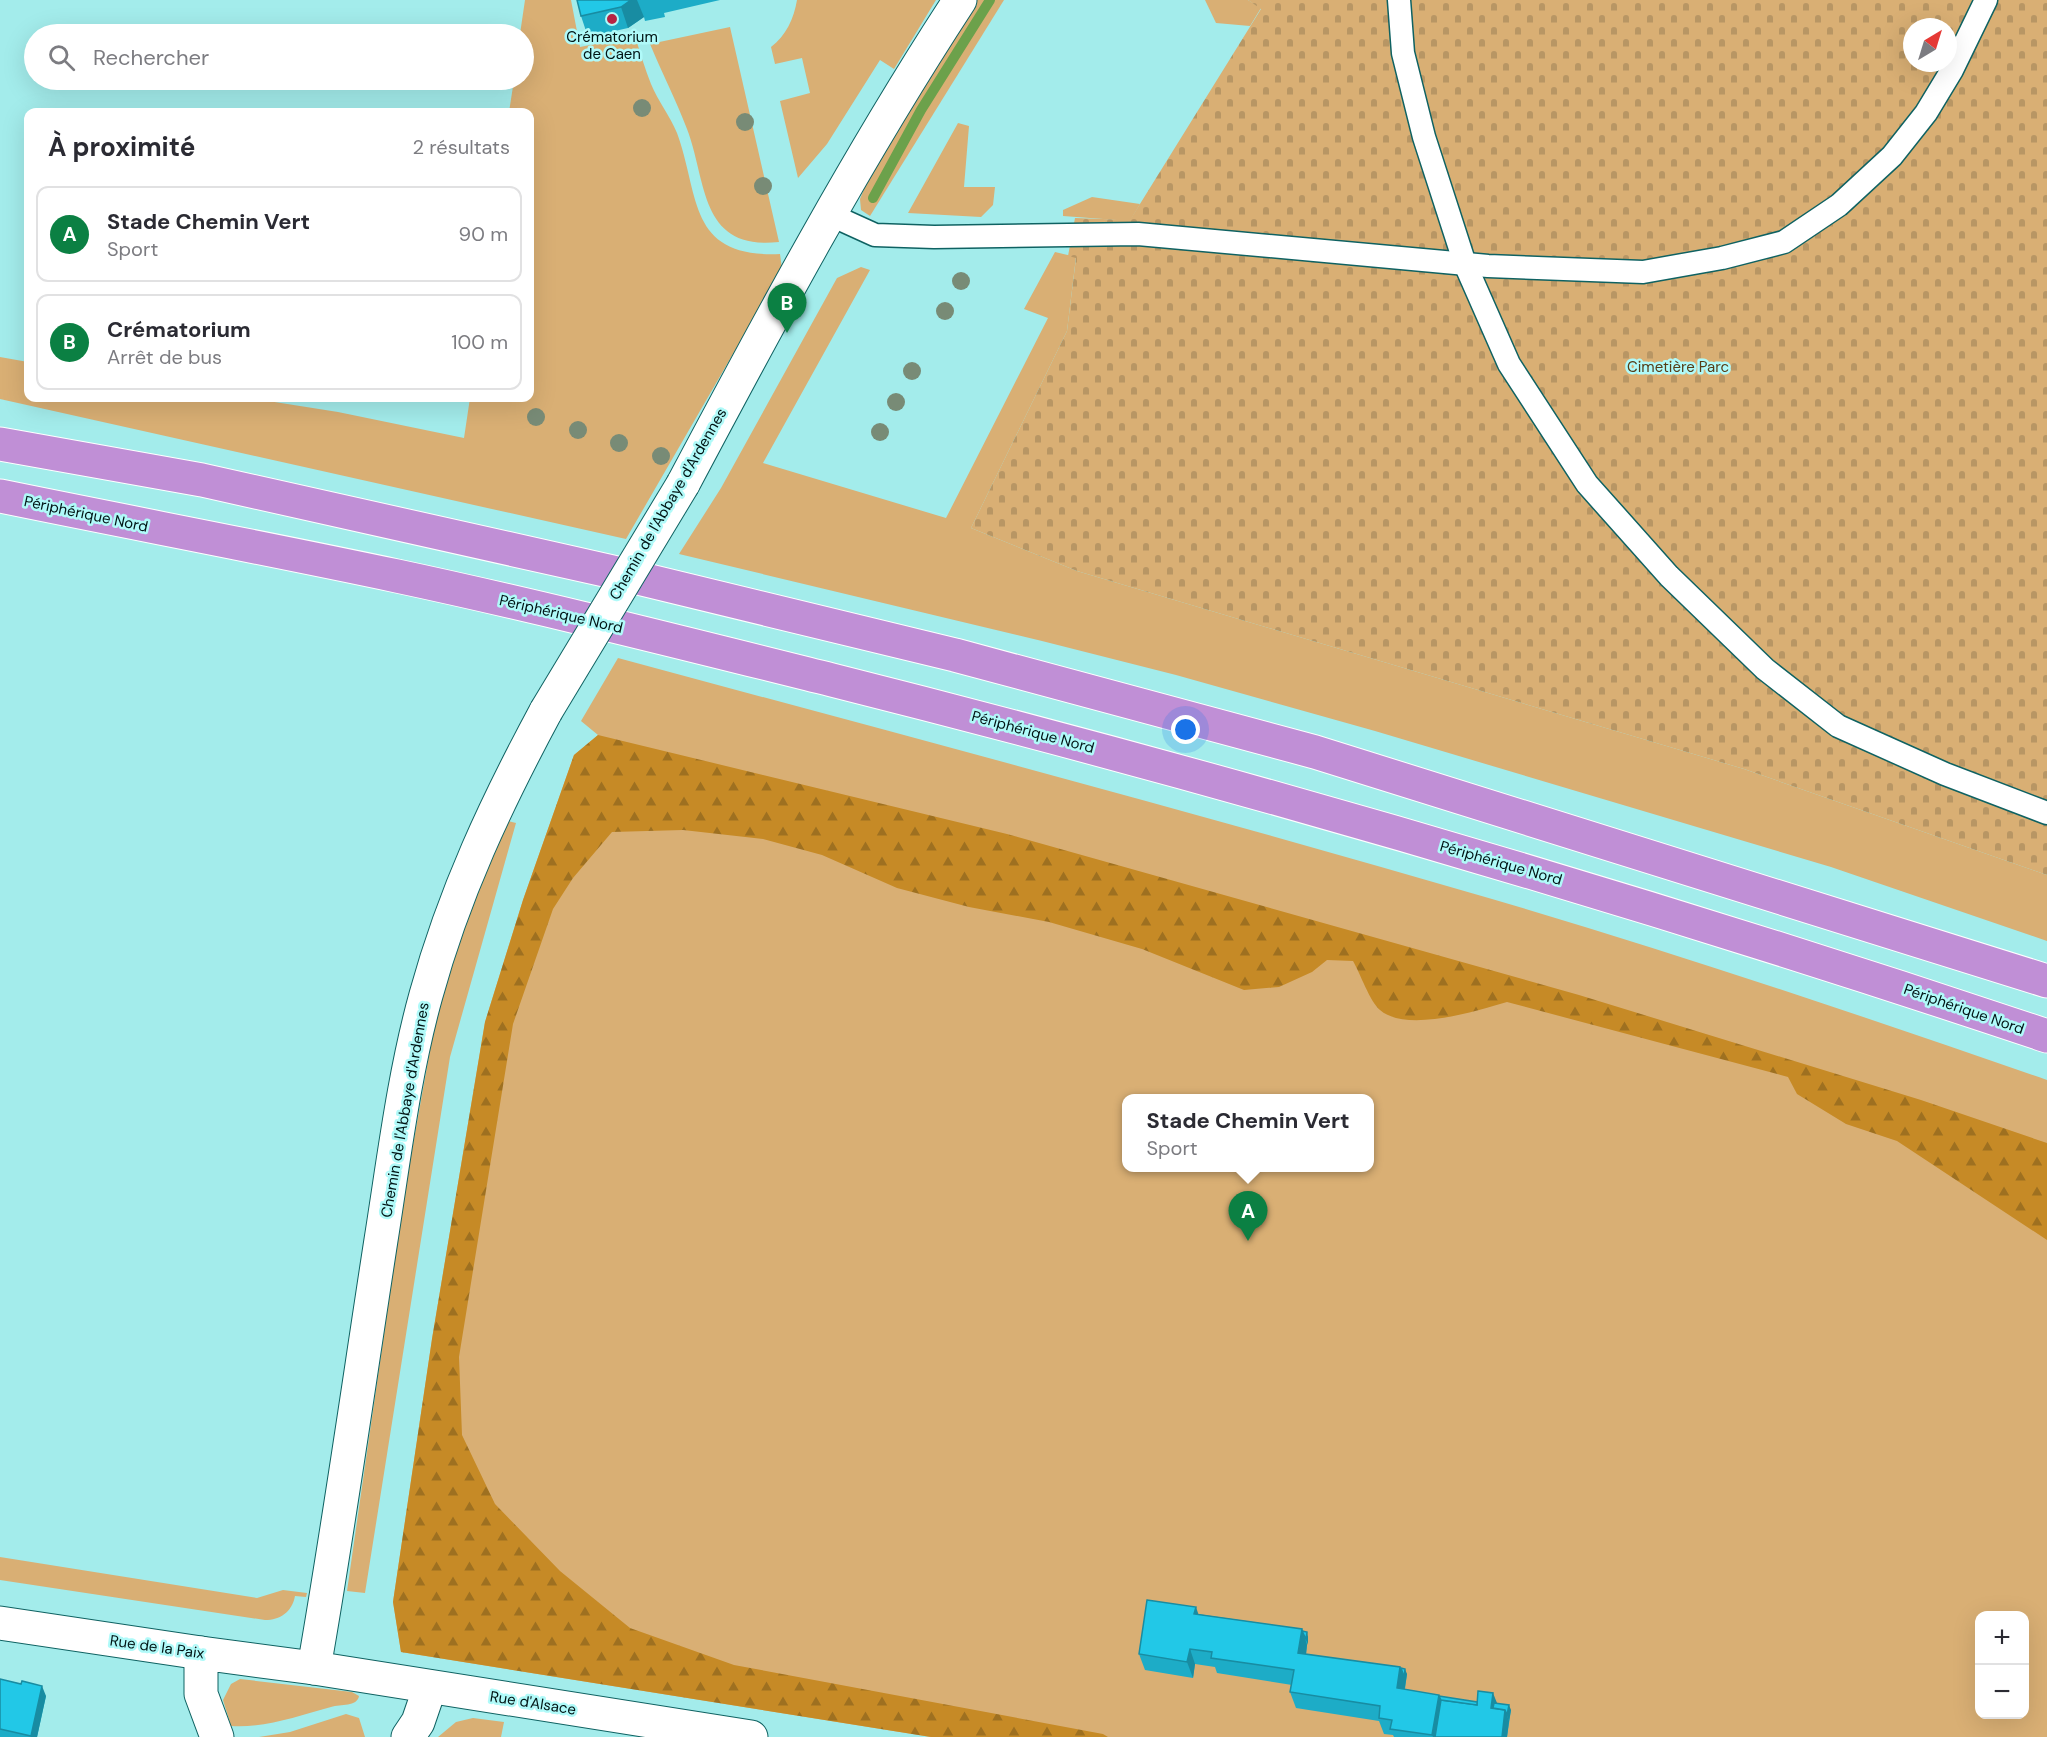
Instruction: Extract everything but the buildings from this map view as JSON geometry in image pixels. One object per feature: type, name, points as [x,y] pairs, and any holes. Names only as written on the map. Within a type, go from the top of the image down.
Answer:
[{"type":"highway","points":[[0,444],[202,480],[613,572],[955,655],[1316,753],[2047,981]]},
{"type":"highway","name":"Périphérique Nord","points":[[0,496],[396,576],[665,638],[987,719],[1298,803],[1600,892],[1846,969],[2047,1036]]},
{"type":"street","name":"Chemin de l'Abbaye d'Ardennes","points":[[314,1668],[414,1046],[426,995],[479,841],[546,711],[682,484],[880,129],[960,0]]},
{"type":"street","name":"Rue de la Paix","points":[[0,1623],[314,1668]]},
{"type":"street","points":[[201,1653],[201,1694],[217,1737]]},
{"type":"street","name":"Rue d'Alsace","points":[[314,1668],[752,1737]]},
{"type":"street","points":[[408,1737],[418,1722],[430,1688]]},
{"type":"lane","points":[[1399,0],[1403,53],[1424,138],[1465,264],[1509,364],[1587,484],[1669,576],[1765,669],[1838,726],[1945,774],[2047,813]]},
{"type":"lane","points":[[831,215],[876,235],[934,237],[1138,234],[1465,264],[1643,272],[1722,258],[1784,242],[1839,205],[1892,156],[1926,113],[1952,70],[1986,0]]},
{"type":"green space","points":[[525,0],[571,0],[580,47],[635,36],[651,84],[677,133],[702,219],[713,234],[728,246],[750,253],[780,254],[782,269],[626,539],[0,399],[0,357],[24,361],[24,402],[275,402],[338,412],[464,438],[469,402],[534,402],[534,108],[510,108],[512,90],[534,90],[534,24],[521,24]]},
{"type":"green space","points":[[797,0],[936,0],[894,69],[880,60],[827,144],[798,178],[780,101],[810,93],[802,58],[775,64],[771,47],[781,38],[788,26]]},
{"type":"green space","points":[[975,0],[1004,0],[870,216],[861,210],[860,199],[866,184]]},
{"type":"green space","points":[[1205,0],[1248,0],[1261,8],[1250,26],[1216,23]]},
{"type":"green space","name":"Cimetière Parc","points":[[1248,0],[2047,0],[2047,875],[1744,769],[1077,571],[971,528],[1067,331],[1076,258],[1068,256],[1075,218],[1130,220],[1261,9]]},
{"type":"green space","points":[[730,27],[779,242],[753,242],[734,235],[720,224],[710,208],[687,129],[650,44]]},
{"type":"green space","points":[[958,123],[969,126],[964,187],[995,187],[993,205],[981,217],[908,213]]},
{"type":"green space","points":[[1092,197],[1140,204],[1130,221],[1063,216],[1063,210]]},
{"type":"green space","points":[[1055,252],[1076,257],[1067,331],[971,528],[1077,571],[1744,769],[2047,875],[2047,941],[1831,867],[1375,731],[1176,675],[679,554],[721,488],[837,278],[861,267],[870,270],[763,463],[946,518],[1048,318],[1024,309]]},
{"type":"green space","points":[[618,658],[1165,806],[1492,899],[1771,986],[2047,1080],[2047,1737],[931,1737],[401,1652],[393,1602],[432,1339],[485,1022],[523,900],[574,755],[598,735],[581,721]]},
{"type":"green space","points":[[598,735],[1007,834],[1579,995],[1921,1100],[2047,1143],[2047,1240],[1897,1141],[1846,1124],[1797,1094],[1788,1077],[1507,1002],[1442,1018],[1407,1020],[1392,1017],[1376,1006],[1353,961],[1327,960],[1312,972],[1279,987],[1244,990],[1142,949],[1049,922],[969,907],[897,888],[822,855],[763,839],[683,830],[612,832],[573,878],[553,909],[513,1024],[459,1357],[462,1435],[495,1504],[560,1571],[630,1628],[734,1665],[1103,1734],[1108,1737],[931,1737],[401,1652],[393,1602],[432,1339],[485,1022],[523,900],[574,755]]},
{"type":"green space","points":[[504,820],[516,823],[450,1057],[365,1593],[347,1591],[404,1195],[430,1050],[441,1000],[478,887]]},
{"type":"green space","points":[[0,1557],[257,1598],[283,1590],[307,1593],[306,1597],[295,1596],[288,1611],[284,1614],[265,1620],[0,1580]]},
{"type":"green space","points":[[240,1679],[352,1692],[359,1696],[358,1700],[352,1704],[331,1707],[282,1721],[231,1726],[223,1700],[231,1684]]},
{"type":"green space","points":[[346,1714],[359,1718],[365,1737],[259,1737],[290,1732]]},
{"type":"green space","points":[[473,1718],[504,1722],[501,1737],[438,1737],[456,1722]]},
{"type":"waterway","points":[[873,198],[921,110],[990,0]]},
{"type":"place","name":"Crématorium de Caen","points":[[612,19]]},
{"type":"place","name":"Crématorium","points":[[787,333]]},
{"type":"place","name":"Stade Chemin Vert","points":[[1248,1241]]}]
